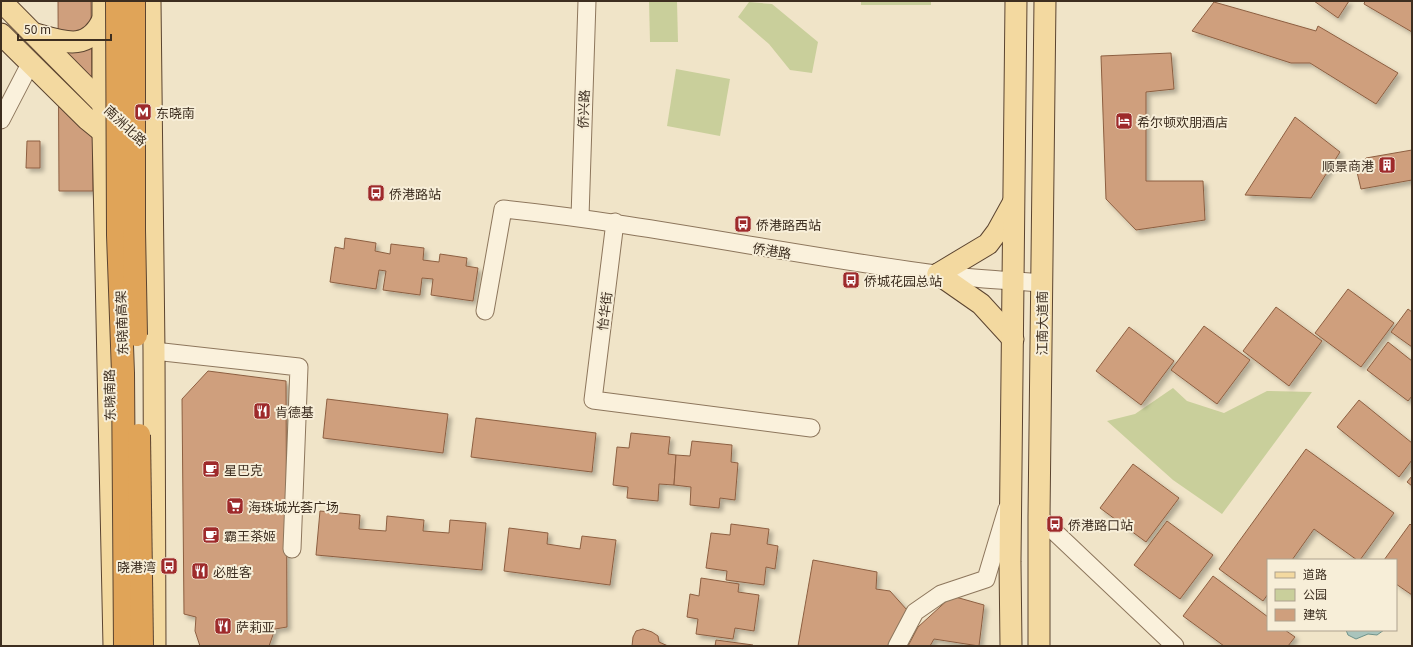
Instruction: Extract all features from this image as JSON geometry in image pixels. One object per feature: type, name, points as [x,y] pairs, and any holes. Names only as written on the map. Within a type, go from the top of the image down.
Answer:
[{"type":"highway","name":"东晓南高架","points":[[117,1],[118,235],[123,373],[125,646]]},
{"type":"highway","name":"东晓南高架","points":[[134,1],[134,230],[142,557],[142,646]]},
{"type":"main road","name":"南洲北路","points":[[1,1],[126,127],[151,147]]},
{"type":"main road","points":[[150,1],[154,351],[155,646]]},
{"type":"main road","name":"江南大道南","points":[[1011,646],[1016,1]]},
{"type":"main road","name":"江南大道南","points":[[1039,646],[1041,283],[1045,1]]},
{"type":"main road","points":[[34,33],[58,40],[84,41],[92,36],[103,10]]},
{"type":"main road","name":"东晓南路","points":[[103,10],[103,132],[114,646]]},
{"type":"main road","name":"南洲北路","points":[[1,34],[30,64],[103,132],[151,147]]},
{"type":"main road","points":[[1013,339],[981,304],[938,274],[988,244],[997,232],[1014,200]]},
{"type":"street","name":"侨兴路","points":[[580,217],[587,1]]},
{"type":"street","points":[[49,82],[64,63]]},
{"type":"street","points":[[1,120],[30,64]]},
{"type":"street","name":"侨港路","points":[[485,310],[503,209],[615,222],[785,252],[938,274],[1041,283]]},
{"type":"street","name":"怡华街","points":[[615,222],[593,400],[811,428]]},
{"type":"street","points":[[154,351],[299,367],[292,549]]},
{"type":"street","points":[[897,646],[915,612],[941,594],[986,579],[1011,498]]},
{"type":"street","points":[[1039,517],[1176,646]]},
{"type":"green space","points":[[649,1],[677,1],[678,42],[650,42]]},
{"type":"green space","points":[[861,1],[931,1],[931,5],[861,5]]},
{"type":"green space","points":[[749,2],[772,4],[818,42],[812,73],[790,70],[769,44],[738,17]]},
{"type":"green space","points":[[676,69],[730,79],[720,136],[667,126]]},
{"type":"green space","points":[[1173,388],[1187,401],[1224,413],[1267,391],[1312,392],[1222,514],[1173,480],[1107,421],[1135,414]]},
{"type":"water","points":[[1346,631],[1383,631],[1377,635],[1368,634],[1356,639],[1348,635]]},
{"type":"building","points":[[58,1],[91,1],[93,191],[59,191]]},
{"type":"building","points":[[1314,1],[1349,1],[1338,18]]},
{"type":"building","points":[[1365,1],[1412,1],[1412,32],[1364,4]]},
{"type":"building","points":[[1214,2],[1316,31],[1318,26],[1398,73],[1376,104],[1310,63],[1291,63],[1192,31]]},
{"type":"building","points":[[1171,53],[1174,89],[1146,92],[1146,181],[1203,181],[1205,220],[1136,230],[1106,199],[1101,56]]},
{"type":"building","points":[[1295,117],[1340,152],[1311,198],[1245,195]]},
{"type":"building","points":[[27,141],[40,141],[40,168],[26,168]]},
{"type":"building","name":"顺景商港","points":[[1412,150],[1412,180],[1361,189],[1357,172],[1366,158]]},
{"type":"building","points":[[345,238],[376,243],[375,251],[390,254],[391,244],[424,248],[423,260],[439,262],[440,254],[467,258],[466,266],[478,268],[473,301],[431,295],[433,279],[422,278],[420,295],[383,290],[386,271],[379,270],[376,289],[330,282],[335,247],[344,249]]},
{"type":"building","points":[[1348,289],[1394,323],[1361,367],[1315,333]]},
{"type":"building","points":[[1276,307],[1322,341],[1289,386],[1243,351]]},
{"type":"building","points":[[1408,309],[1412,312],[1412,347],[1391,332]]},
{"type":"building","points":[[1204,326],[1250,360],[1217,404],[1171,370]]},
{"type":"building","points":[[1129,327],[1174,361],[1141,405],[1096,371]]},
{"type":"building","points":[[1388,342],[1412,361],[1412,396],[1408,401],[1367,370]]},
{"type":"building","name":"海珠城光荟广场","points":[[208,371],[286,381],[287,627],[275,629],[269,646],[200,646],[195,631],[196,617],[184,614],[182,399]]},
{"type":"building","points":[[327,399],[448,414],[443,453],[323,438]]},
{"type":"building","points":[[1359,400],[1412,443],[1412,460],[1399,477],[1337,427]]},
{"type":"building","points":[[476,418],[596,433],[592,472],[471,457]]},
{"type":"building","points":[[631,433],[670,437],[668,454],[676,455],[674,485],[659,484],[658,501],[627,498],[628,487],[613,485],[617,447],[629,448]]},
{"type":"building","points":[[692,441],[732,445],[731,462],[738,463],[735,500],[720,498],[719,508],[690,505],[691,487],[674,485],[676,455],[690,456]]},
{"type":"building","points":[[1306,449],[1394,513],[1361,559],[1356,559],[1314,529],[1293,559],[1267,559],[1267,595],[1263,601],[1219,569]]},
{"type":"building","points":[[1133,464],[1179,498],[1146,542],[1100,508]]},
{"type":"building","points":[[1412,476],[1412,486],[1407,482]]},
{"type":"building","points":[[320,511],[360,515],[359,529],[386,531],[387,516],[424,520],[423,531],[449,533],[450,520],[486,523],[482,570],[316,555]]},
{"type":"building","points":[[1167,521],[1213,555],[1180,599],[1134,565]]},
{"type":"building","points":[[731,524],[769,529],[767,544],[778,546],[775,569],[766,567],[764,585],[726,580],[727,571],[706,568],[711,533],[730,535]]},
{"type":"building","points":[[1410,524],[1412,526],[1412,595],[1397,585],[1397,559],[1385,559]]},
{"type":"building","points":[[509,528],[548,533],[547,544],[580,549],[582,536],[616,540],[610,585],[504,571]]},
{"type":"building","points":[[813,560],[877,572],[876,589],[890,591],[907,610],[888,646],[798,646]]},
{"type":"building","points":[[1213,576],[1267,616],[1267,631],[1286,631],[1295,637],[1288,646],[1224,646],[1183,616]]},
{"type":"building","points":[[701,578],[739,584],[738,592],[759,595],[754,631],[735,628],[733,639],[696,634],[698,619],[687,617],[690,594],[699,596]]},
{"type":"building","points":[[952,596],[984,605],[979,646],[934,639],[930,646],[908,646],[918,627]]},
{"type":"building","points":[[643,629],[658,636],[659,642],[668,646],[632,646],[633,637],[636,631]]},
{"type":"building","points":[[716,640],[753,645],[753,646],[715,646]]},
{"type":"place","name":"东晓南","points":[[143,112]]},
{"type":"place","name":"希尔顿欢朋酒店","points":[[1124,121]]},
{"type":"place","name":"顺景商港","points":[[1387,165]]},
{"type":"place","name":"侨港路站","points":[[376,193]]},
{"type":"place","name":"侨港路西站","points":[[743,224]]},
{"type":"place","name":"侨城花园总站","points":[[851,280]]},
{"type":"place","name":"肯德基","points":[[262,411]]},
{"type":"place","name":"星巴克","points":[[211,469]]},
{"type":"place","name":"海珠城光荟广场","points":[[235,506]]},
{"type":"place","name":"侨港路口站","points":[[1055,524]]},
{"type":"place","name":"霸王茶姬","points":[[211,535]]},
{"type":"place","name":"晓港湾","points":[[169,566]]},
{"type":"place","name":"必胜客","points":[[200,571]]},
{"type":"place","name":"萨莉亚","points":[[223,626]]}]
